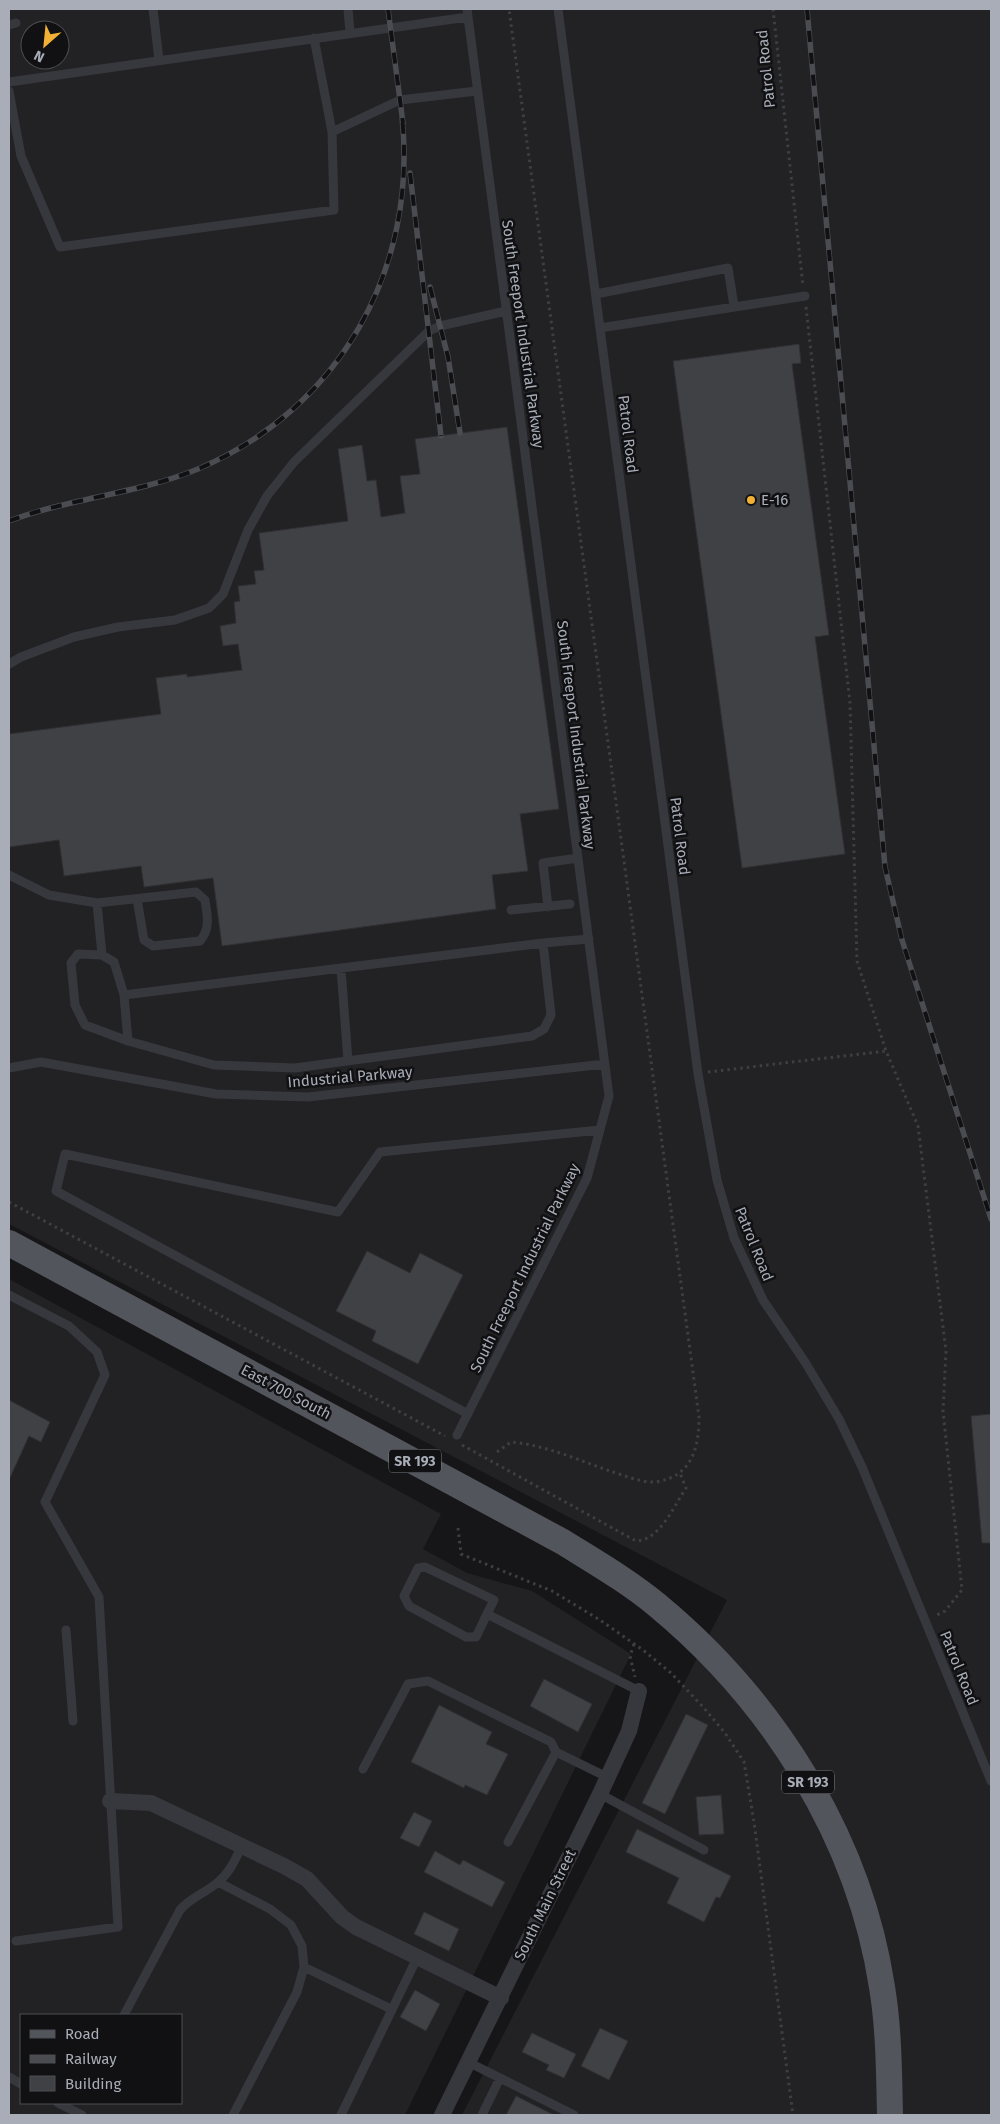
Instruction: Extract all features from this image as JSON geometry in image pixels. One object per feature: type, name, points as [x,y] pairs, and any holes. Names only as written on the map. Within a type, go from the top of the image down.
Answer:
[{"type":"main road","name":"East 700 South","points":[[9,1243],[563,1542],[620,1577],[693,1637],[736,1680],[768,1721],[802,1770],[830,1822],[852,1871],[869,1926],[882,1987],[888,2041],[890,2115]]},
{"type":"street","name":"South Main Street","points":[[442,2115],[600,1794],[629,1731],[639,1691]]},
{"type":"street","points":[[110,1801],[151,1803],[242,1846],[307,1879],[342,1917],[356,1927],[501,1998]]},
{"type":"lane","points":[[153,9],[159,60]]},
{"type":"lane","points":[[348,9],[350,32]]},
{"type":"lane","name":"Patrol Road","points":[[558,9],[698,1074],[717,1180],[734,1238],[763,1300],[805,1362],[839,1419],[862,1467],[991,1780]]},
{"type":"lane","points":[[9,82],[110,69],[467,13]]},
{"type":"lane","name":"South Freeport Industrial Parkway","points":[[457,1435],[587,1178],[609,1096],[467,13]]},
{"type":"lane","points":[[9,91],[21,156],[60,247],[334,210],[332,132],[314,38]]},
{"type":"lane","points":[[332,132],[400,100],[477,91]]},
{"type":"lane","points":[[596,294],[728,268],[734,306]]},
{"type":"lane","points":[[600,328],[805,296]]},
{"type":"lane","points":[[9,664],[21,656],[74,637],[118,627],[175,620],[209,608],[223,594],[248,530],[267,496],[294,462],[430,331],[440,326],[506,311]]},
{"type":"lane","points":[[548,906],[543,863],[578,858]]},
{"type":"lane","points":[[9,875],[49,894],[97,903],[196,892],[205,900],[208,923],[207,934],[200,941],[153,946],[144,940],[137,899]]},
{"type":"lane","points":[[97,903],[102,955]]},
{"type":"lane","points":[[511,910],[570,904]]},
{"type":"lane","points":[[124,994],[589,939]]},
{"type":"lane","points":[[128,1041],[124,994],[114,962],[102,955],[78,954],[71,963],[75,1005],[86,1025],[128,1041],[214,1065],[295,1068],[532,1036],[544,1028],[551,1015],[543,944]]},
{"type":"lane","points":[[341,968],[348,1061]]},
{"type":"lane","name":"Industrial Parkway","points":[[9,1068],[41,1062],[216,1094],[308,1097],[605,1064]]},
{"type":"lane","points":[[468,1414],[56,1191],[65,1154],[338,1212],[380,1152],[600,1130]]},
{"type":"lane","points":[[9,1295],[69,1326],[96,1352],[106,1375],[45,1502],[99,1597],[118,1927],[16,1941]]},
{"type":"lane","points":[[425,1566],[494,1600],[487,1614],[476,1637],[466,1636],[409,1606],[404,1596],[418,1568],[425,1566]]},
{"type":"lane","points":[[487,1614],[639,1691]]},
{"type":"lane","points":[[66,1630],[73,1722]]},
{"type":"lane","points":[[363,1769],[408,1684],[428,1681],[551,1742],[556,1752],[607,1777]]},
{"type":"lane","points":[[508,1842],[556,1752]]},
{"type":"lane","points":[[600,1794],[704,1850]]},
{"type":"lane","points":[[125,2014],[180,1910],[187,1901],[218,1882],[231,1868],[242,1846]]},
{"type":"lane","points":[[218,1882],[270,1909],[291,1924],[302,1946],[304,1967],[297,1992],[233,2115]]},
{"type":"lane","points":[[342,2115],[417,1958]]},
{"type":"lane","points":[[304,1967],[391,2009]]},
{"type":"lane","points":[[468,2062],[574,2115]]},
{"type":"lane","points":[[482,2115],[500,2078]]},
{"type":"lane","points":[[60,2104],[79,2114]]},
{"type":"path","points":[[498,1452],[511,1442],[529,1444],[625,1476],[654,1482],[680,1473],[693,1457],[699,1441],[699,1417],[509,9]]},
{"type":"path","name":"Patrol Road","points":[[773,9],[850,703],[857,962],[886,1051],[918,1126],[946,1351],[943,1411],[962,1590],[945,1612],[925,1621]]},
{"type":"path","points":[[698,1074],[886,1051]]},
{"type":"path","points":[[9,1202],[496,1463],[636,1542],[644,1541],[660,1527],[686,1488],[680,1473]]},
{"type":"path","points":[[458,1528],[461,1554],[552,1592],[600,1620],[671,1673],[725,1733],[744,1762],[756,1831],[793,2115]]},
{"type":"path","points":[[634,1644],[630,1656],[639,1691]]},
{"type":"shaded area","points":[[9,9],[991,9],[991,2115],[462,2115],[727,1600],[9,1224]]},
{"type":"shaded area","points":[[9,1279],[441,1514],[423,1549],[467,1573],[532,1591],[631,1654],[405,2115],[9,2115]]},
{"type":"building","name":"E-16","points":[[799,344],[801,363],[792,364],[829,635],[815,637],[845,854],[742,868],[673,361]]},
{"type":"building","points":[[507,427],[559,809],[520,814],[528,871],[492,875],[496,909],[222,946],[213,878],[144,887],[141,866],[64,876],[59,840],[9,847],[9,734],[161,714],[156,678],[187,674],[187,677],[242,670],[238,644],[223,646],[220,626],[236,623],[234,602],[240,601],[238,586],[256,584],[254,571],[264,570],[259,533],[348,521],[338,449],[362,445],[367,481],[376,480],[381,517],[405,513],[400,476],[420,474],[415,439]]},
{"type":"building","points":[[367,1251],[410,1273],[420,1253],[463,1275],[418,1364],[372,1341],[376,1331],[336,1311]]},
{"type":"building","points":[[9,1400],[50,1422],[41,1442],[29,1436],[9,1480]]},
{"type":"building","points":[[991,1414],[991,1543],[982,1543],[971,1416]]},
{"type":"building","points":[[544,1679],[592,1704],[578,1732],[530,1706]]},
{"type":"building","points":[[439,1705],[492,1732],[486,1744],[508,1754],[487,1795],[465,1785],[464,1788],[411,1762]]},
{"type":"building","points":[[686,1714],[708,1725],[665,1814],[642,1803]]},
{"type":"building","points":[[721,1795],[724,1834],[699,1835],[696,1797]]},
{"type":"building","points":[[414,1812],[432,1821],[419,1847],[400,1838]]},
{"type":"building","points":[[637,1829],[731,1876],[720,1898],[716,1897],[704,1922],[667,1903],[679,1878],[626,1852]]},
{"type":"building","points":[[435,1851],[460,1865],[463,1860],[505,1882],[492,1907],[424,1872]]},
{"type":"building","points":[[424,1912],[459,1929],[449,1951],[414,1934]]},
{"type":"building","points":[[415,1990],[440,2004],[426,2031],[400,2017]]},
{"type":"building","points":[[600,2028],[628,2041],[609,2080],[581,2066]]},
{"type":"building","points":[[532,2033],[576,2054],[564,2078],[546,2070],[549,2065],[522,2052]]},
{"type":"building","points":[[516,2096],[554,2115],[506,2115]]},
{"type":"railway","points":[[388,9],[403,123]]},
{"type":"railway","points":[[807,9],[885,867],[902,940],[991,1219]]},
{"type":"railway","points":[[9,521],[32,513],[151,484],[198,469],[248,443],[292,410],[329,371],[359,327],[382,279],[397,227],[404,173],[402,117]]},
{"type":"railway","points":[[410,173],[441,436]]},
{"type":"railway","points":[[430,287],[448,357],[460,433]]},
{"type":"place","name":"E-16","points":[[751,500]]}]
